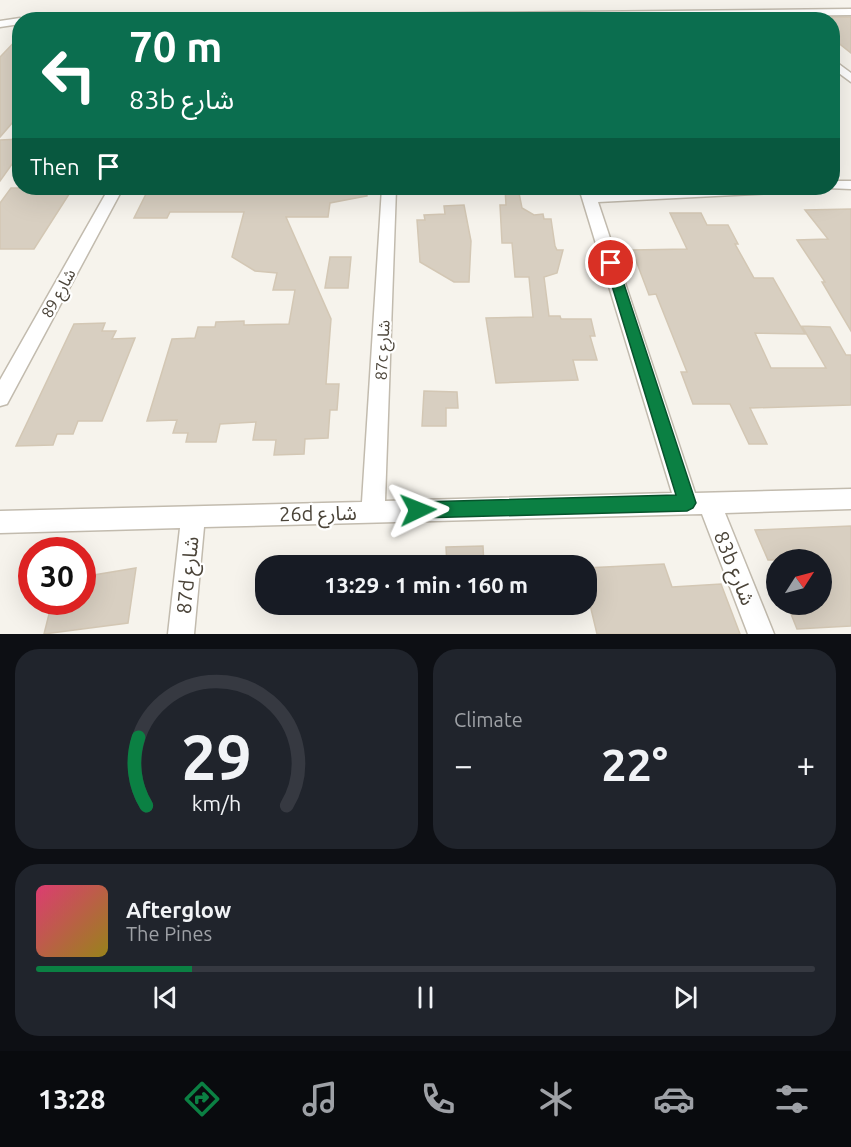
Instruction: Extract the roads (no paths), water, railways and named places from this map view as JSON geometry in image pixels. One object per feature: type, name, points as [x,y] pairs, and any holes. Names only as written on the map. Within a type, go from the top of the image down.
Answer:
[{"type":"street","points":[[818,0],[832,12],[851,12]]},
{"type":"street","points":[[544,12],[611,12]]},
{"type":"street","name":"شارع 89","points":[[0,398],[112,195]]},
{"type":"street","name":"87c شارع","points":[[373,512],[389,195]]},
{"type":"street","name":"83b شارع","points":[[589,195],[698,503],[761,634]]},
{"type":"street","name":"26d شارع","points":[[0,522],[851,499]]},
{"type":"street","name":"87d شارع","points":[[181,634],[193,516]]}]
